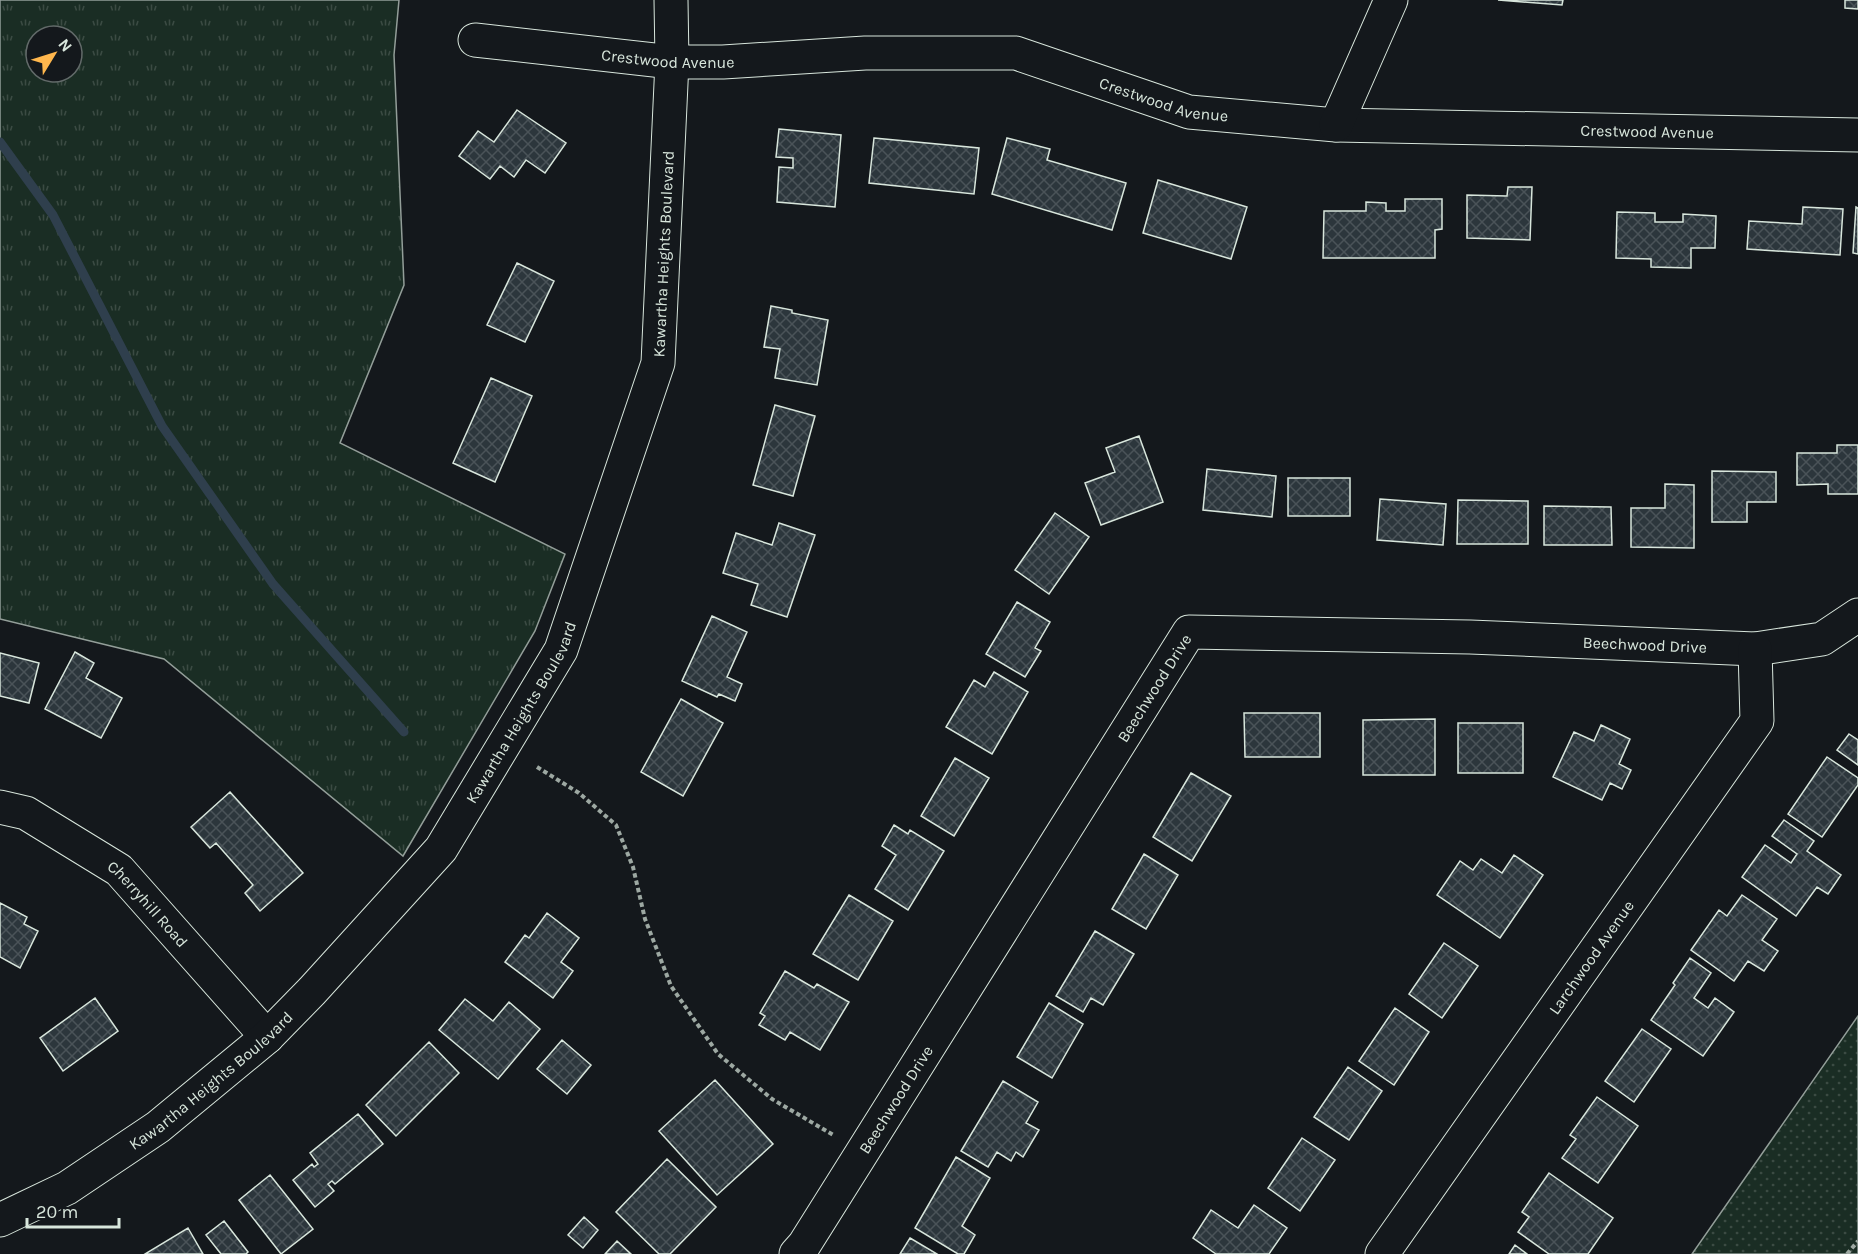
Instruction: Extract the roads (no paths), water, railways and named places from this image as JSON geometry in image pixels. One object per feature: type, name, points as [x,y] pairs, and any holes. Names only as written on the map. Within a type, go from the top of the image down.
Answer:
[{"type":"street","name":"Kawartha Heights Boulevard","points":[[0,1220],[66,1188],[158,1127],[267,1036],[312,991],[441,849],[561,650],[658,363],[672,62],[671,0]]},
{"type":"street","points":[[1336,125],[1390,0]]},
{"type":"street","name":"Crestwood Avenue","points":[[475,40],[672,62],[723,62],[865,53],[1016,53],[1189,112],[1336,125],[1858,135]]},
{"type":"street","name":"Beechwood Drive","points":[[796,1254],[804,1245],[1189,632],[1470,637],[1755,649],[1822,639],[1858,615]]},
{"type":"street","name":"Larchwood Avenue","points":[[1382,1254],[1757,721],[1755,649]]},
{"type":"street","name":"Cherryhill Road","points":[[0,807],[26,813],[118,870],[267,1036]]},
{"type":"waterway","points":[[0,142],[53,215],[162,426],[273,584],[404,732]]}]
